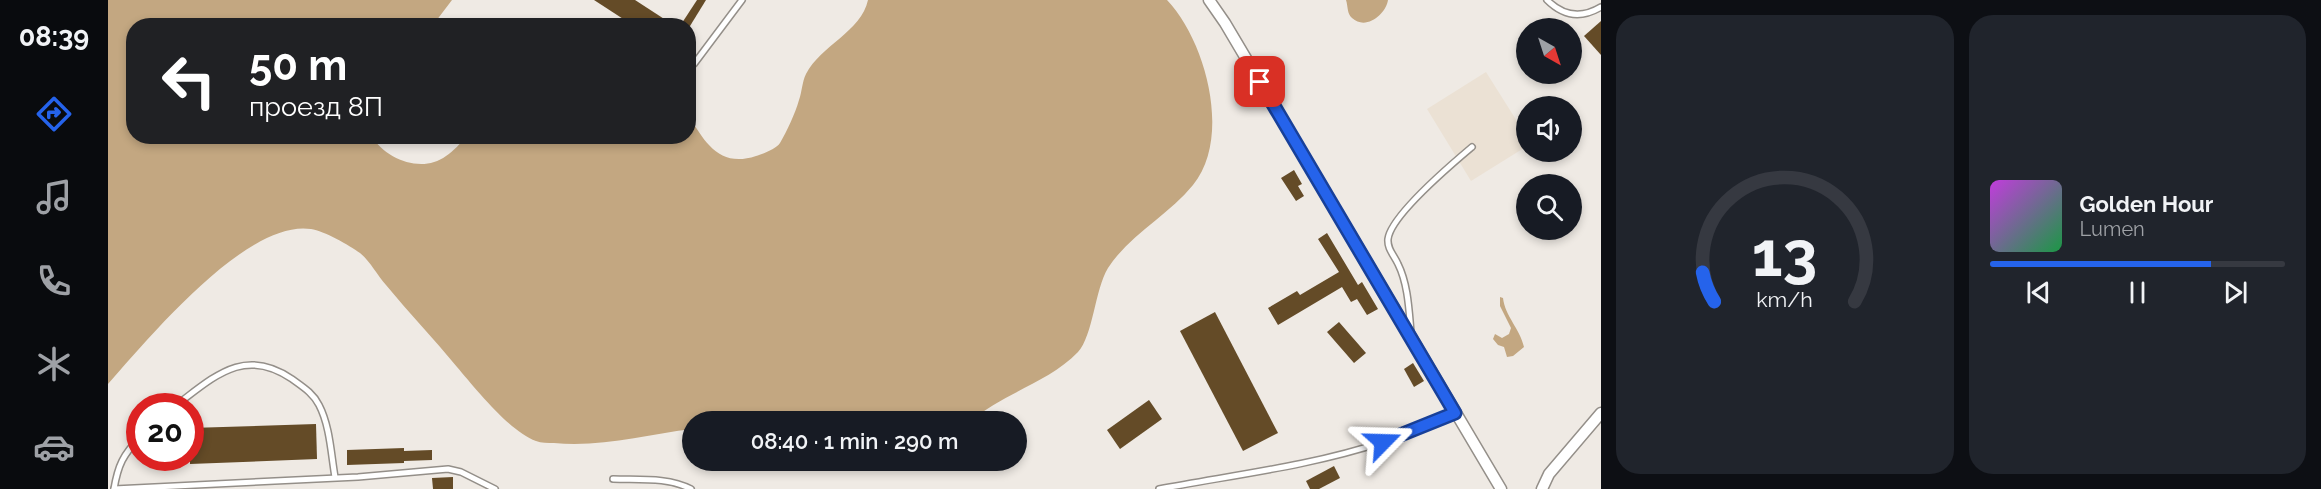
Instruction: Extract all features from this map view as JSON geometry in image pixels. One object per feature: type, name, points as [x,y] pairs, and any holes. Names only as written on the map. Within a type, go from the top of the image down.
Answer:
[{"type":"street","points":[[1209,0],[1225,23],[1501,489]]},
{"type":"street","points":[[1542,489],[1550,474],[1601,413]]},
{"type":"lane","points":[[696,61],[742,0]]},
{"type":"lane","points":[[1547,0],[1554,7],[1574,16],[1591,13],[1601,7]]},
{"type":"lane","points":[[1412,340],[1406,292],[1398,264],[1389,250],[1388,237],[1394,226],[1438,175],[1472,147]]},
{"type":"lane","points":[[192,393],[214,376],[245,364],[264,365],[282,372],[308,390],[318,403],[325,420],[335,477]]},
{"type":"lane","points":[[1159,489],[1302,462],[1352,450],[1383,442],[1455,413]]},
{"type":"lane","points":[[126,453],[117,469],[114,489],[448,470],[461,472],[495,489]]},
{"type":"lane","points":[[613,479],[667,481],[691,489]]},
{"type":"shaded area","points":[[108,0],[452,0],[438,18],[126,18],[126,144],[377,144],[395,157],[416,164],[437,161],[460,144],[696,144],[696,127],[708,144],[723,156],[743,159],[762,154],[776,147],[783,138],[795,111],[806,74],[821,55],[857,21],[868,0],[1167,0],[1193,39],[1203,64],[1212,116],[1211,142],[1205,165],[1193,185],[1127,245],[1108,268],[1087,335],[1078,352],[1053,372],[984,411],[682,411],[682,431],[589,444],[542,443],[526,436],[504,419],[473,386],[364,256],[323,232],[311,229],[286,231],[258,243],[229,262],[200,286],[108,384]]},
{"type":"shaded area","points":[[1346,0],[1388,0],[1384,11],[1369,22],[1363,23],[1357,22],[1350,16]]},
{"type":"shaded area","points":[[1486,72],[1516,120],[1516,153],[1471,181],[1427,109]]},
{"type":"shaded area","points":[[1500,297],[1503,298],[1504,305],[1524,347],[1513,356],[1507,357],[1504,347],[1498,345],[1493,339],[1495,334],[1502,338],[1509,334],[1511,328],[1500,306]]},
{"type":"building","points":[[594,0],[635,0],[663,18],[622,18]]},
{"type":"building","points":[[697,0],[706,0],[695,18],[685,18]]},
{"type":"building","points":[[1601,21],[1601,55],[1584,36]]},
{"type":"building","points":[[1294,170],[1302,184],[1298,186],[1304,196],[1296,201],[1281,178]]},
{"type":"building","points":[[1327,233],[1358,285],[1362,282],[1378,309],[1367,315],[1357,299],[1351,302],[1342,287],[1278,325],[1268,308],[1297,291],[1300,295],[1339,272],[1318,239]]},
{"type":"building","points":[[1215,312],[1278,433],[1243,451],[1180,331]]},
{"type":"building","points":[[1339,322],[1366,353],[1354,363],[1327,332]]},
{"type":"building","points":[[1413,363],[1424,381],[1414,387],[1404,369]]},
{"type":"building","points":[[1149,400],[1162,419],[1120,449],[1107,430]]},
{"type":"building","points":[[316,424],[317,459],[204,463],[204,428]]},
{"type":"building","points":[[404,448],[404,451],[432,450],[432,460],[347,465],[347,450]]},
{"type":"building","points":[[1334,466],[1340,478],[1319,489],[1310,489],[1306,481]]},
{"type":"building","points":[[453,477],[453,489],[433,489],[432,478]]},
{"type":"route","points":[[1260,82],[1455,413],[1383,442]]}]
